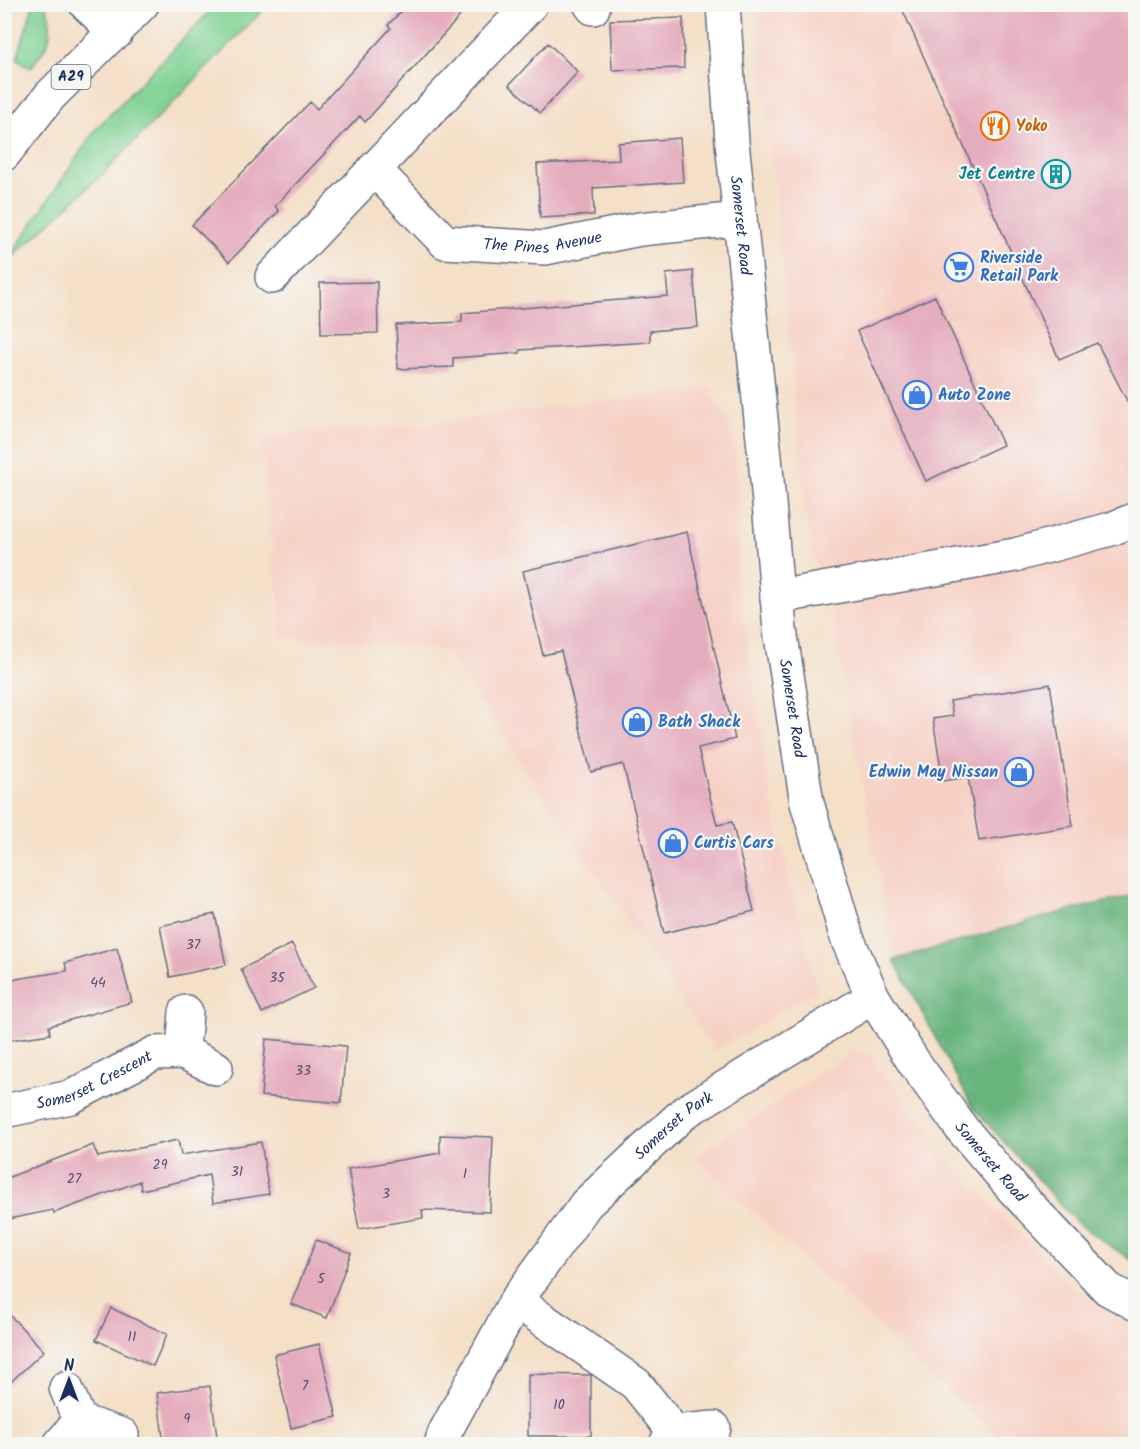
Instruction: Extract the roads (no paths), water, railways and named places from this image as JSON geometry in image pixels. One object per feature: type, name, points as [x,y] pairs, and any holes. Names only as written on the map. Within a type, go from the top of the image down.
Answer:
[{"type":"main road","points":[[86,4],[116,33]]},
{"type":"main road","name":"A29","points":[[4,154],[50,96],[116,33],[142,4]]},
{"type":"main road","points":[[272,277],[531,4]]},
{"type":"main road","name":"Somerset Road","points":[[723,4],[740,219],[777,597],[807,803],[847,938],[873,997],[913,1061],[962,1129],[1015,1191],[1108,1289],[1136,1304]]},
{"type":"main road","name":"The Pines Avenue","points":[[374,169],[444,242],[545,248],[640,229],[740,219]]},
{"type":"main road","points":[[777,597],[1015,555],[1111,529],[1136,519]]},
{"type":"main road","name":"Somerset Park","points":[[441,1444],[444,1432],[516,1301],[586,1204],[684,1112],[873,997]]},
{"type":"main road","points":[[183,1052],[186,1012]]},
{"type":"main road","name":"Somerset Crescent","points":[[4,1111],[71,1097],[155,1053],[183,1052],[216,1068]]},
{"type":"main road","points":[[516,1301],[636,1384],[670,1438],[714,1428]]},
{"type":"main road","points":[[66,1388],[70,1433],[122,1435]]},
{"type":"place","name":"Yoko","points":[[995,126]]},
{"type":"place","name":"Jet Centre","points":[[1056,174]]},
{"type":"place","name":"Riverside Retail Park","points":[[959,267]]},
{"type":"place","name":"Auto Zone","points":[[917,395]]},
{"type":"place","name":"Bath Shack","points":[[637,722]]},
{"type":"place","name":"Edwin May Nissan","points":[[1019,772]]},
{"type":"place","name":"Curtis Cars","points":[[673,843]]}]
